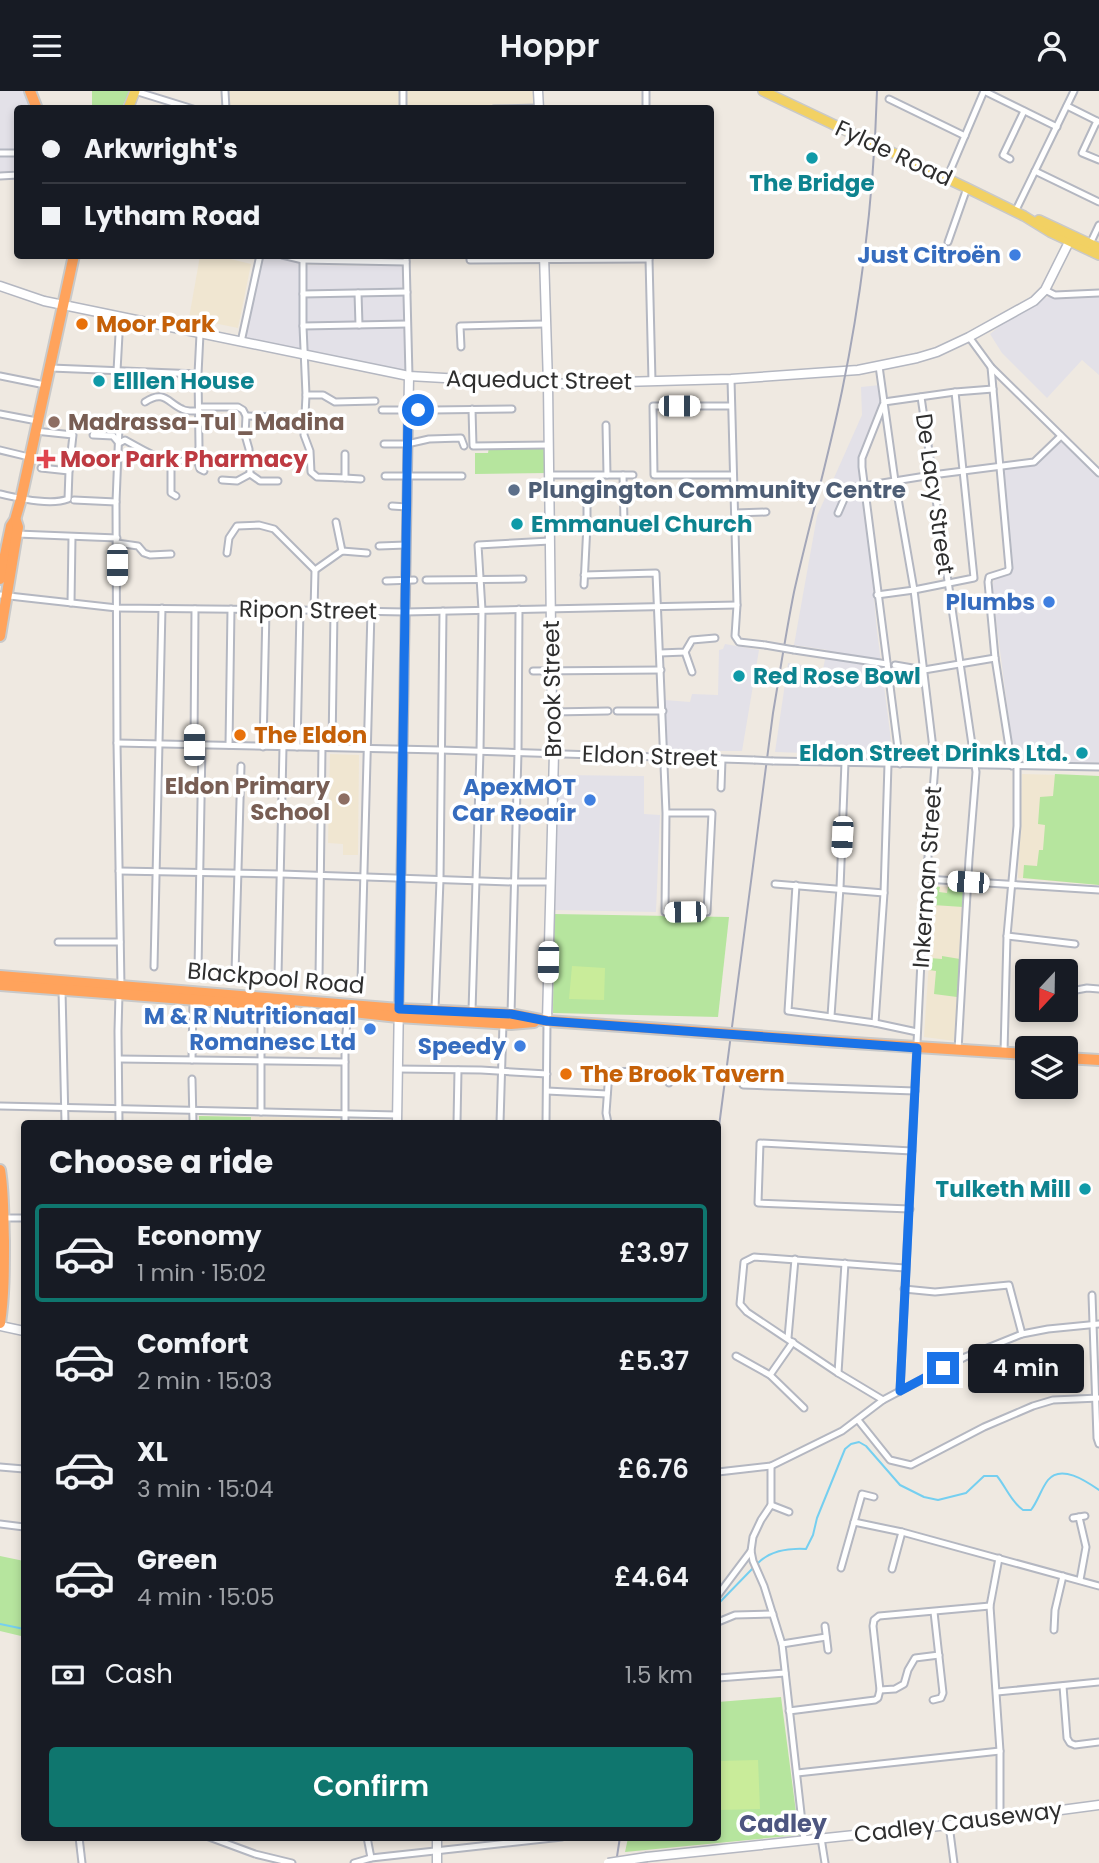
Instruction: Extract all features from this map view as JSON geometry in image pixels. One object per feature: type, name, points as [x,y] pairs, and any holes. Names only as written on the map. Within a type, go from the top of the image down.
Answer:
[{"type":"highway","points":[[0,579],[11,526],[21,499],[73,259]]},
{"type":"highway","points":[[0,636],[3,596],[18,527],[15,520]]},
{"type":"highway","name":"Blackpool Road","points":[[1,984],[120,990],[193,1000],[348,1012],[399,1013],[435,1009],[472,1011],[511,1014],[547,1021]]},
{"type":"highway","name":"Blackpool Road","points":[[1,984],[120,990],[503,1023],[547,1021],[1015,1053]]},
{"type":"highway","points":[[1078,1059],[1099,1060]]},
{"type":"highway","points":[[0,1170],[4,1218],[4,1282],[0,1324]]},
{"type":"main road","name":"Fylde Road","points":[[763,91],[947,178],[1019,214],[1037,226],[1094,246]]},
{"type":"main road","name":"Fylde Road","points":[[1070,239],[1099,255]]},
{"type":"street","points":[[135,91],[180,105]]},
{"type":"street","points":[[947,178],[984,91],[1057,127]]},
{"type":"street","points":[[1019,214],[1035,171],[1074,91]]},
{"type":"street","points":[[889,99],[965,136]]},
{"type":"street","points":[[1067,106],[1098,121],[1082,153],[1099,160]]},
{"type":"street","points":[[1010,159],[1003,155],[1024,111]]},
{"type":"street","points":[[1035,171],[1099,202]]},
{"type":"street","points":[[948,242],[967,188]]},
{"type":"street","points":[[1094,246],[1099,225]]},
{"type":"street","name":"Aqueduct Street","points":[[0,286],[44,301],[409,376],[548,384],[731,379],[858,370],[918,358],[969,338],[1034,301],[1045,290],[1070,239]]},
{"type":"street","points":[[241,342],[259,259]]},
{"type":"street","points":[[0,1106],[345,1114],[397,1119],[405,612],[410,580],[406,545],[407,444],[413,410],[409,376],[406,259],[299,259]]},
{"type":"street","name":"Brook Street","points":[[544,259],[554,753],[546,1120]]},
{"type":"street","points":[[649,259],[652,381]]},
{"type":"street","points":[[303,260],[306,395],[304,435],[310,451],[311,471],[317,477],[361,479]]},
{"type":"street","points":[[1045,290],[1055,295],[1099,293]]},
{"type":"street","points":[[303,294],[407,292]]},
{"type":"street","points":[[358,293],[359,325]]},
{"type":"street","points":[[117,371],[120,316]]},
{"type":"street","points":[[303,326],[407,324]]},
{"type":"street","points":[[461,347],[460,326],[545,324]]},
{"type":"street","points":[[200,334],[199,447],[196,457],[200,469],[204,471]]},
{"type":"street","points":[[969,338],[991,367],[1099,474]]},
{"type":"street","name":"Inkerman Street","points":[[879,366],[914,590],[935,765],[925,879],[900,1391]]},
{"type":"street","points":[[991,367],[1009,568],[1008,571],[989,577],[988,582],[995,658],[1014,766],[1017,826],[1007,936],[1004,1052]]},
{"type":"street","points":[[49,368],[198,374]]},
{"type":"street","points":[[0,376],[45,385]]},
{"type":"street","points":[[731,379],[737,605],[735,636],[739,642],[887,664]]},
{"type":"street","points":[[900,764],[877,595],[863,458],[884,402],[993,389]]},
{"type":"street","points":[[877,595],[974,578],[955,392]]},
{"type":"street","points":[[306,395],[323,395],[335,402],[374,401]]},
{"type":"street","name":"De Lacy Street","points":[[921,397],[976,772],[958,1050]]},
{"type":"street","points":[[145,402],[168,398],[184,411],[238,407],[243,410],[246,416],[245,435],[249,449],[250,474]]},
{"type":"street","points":[[731,406],[653,406],[654,475],[733,475]]},
{"type":"street","points":[[433,409],[512,409]]},
{"type":"street","points":[[472,409],[473,446],[549,445]]},
{"type":"street","points":[[382,410],[413,410]]},
{"type":"street","points":[[0,414],[72,435],[69,471],[71,499]]},
{"type":"street","points":[[246,416],[275,417]]},
{"type":"street","points":[[606,425],[607,475]]},
{"type":"street","points":[[119,427],[116,502],[121,964],[119,1120]]},
{"type":"street","points":[[93,435],[113,436],[119,443]]},
{"type":"street","points":[[838,513],[848,491],[864,485],[1034,462],[1061,436]]},
{"type":"street","points":[[384,444],[461,438],[464,446]]},
{"type":"street","points":[[119,443],[125,440],[161,459],[188,461],[196,457]]},
{"type":"street","points":[[0,450],[29,457]]},
{"type":"street","points":[[345,454],[345,478]]},
{"type":"street","points":[[171,460],[171,493],[176,496]]},
{"type":"street","points":[[41,468],[69,471]]},
{"type":"street","points":[[222,480],[237,481],[250,474]]},
{"type":"street","points":[[250,474],[260,481],[278,481]]},
{"type":"street","points":[[549,475],[633,475]]},
{"type":"street","points":[[587,524],[624,523],[623,475]]},
{"type":"street","points":[[385,476],[462,476]]},
{"type":"street","points":[[85,493],[85,501]]},
{"type":"street","points":[[0,494],[21,499],[116,502]]},
{"type":"street","points":[[584,585],[586,505]]},
{"type":"street","points":[[392,506],[407,507]]},
{"type":"street","points":[[735,513],[766,512]]},
{"type":"street","points":[[336,522],[342,551]]},
{"type":"street","points":[[227,553],[229,538],[237,526],[259,525],[274,529],[315,570],[314,611]]},
{"type":"street","points":[[17,534],[117,541],[138,546],[150,555],[171,554]]},
{"type":"street","points":[[71,603],[72,537]]},
{"type":"street","points":[[472,1011],[482,610],[478,544],[550,541]]},
{"type":"street","points":[[379,546],[406,545]]},
{"type":"street","points":[[315,570],[342,551],[367,553]]},
{"type":"street","points":[[584,575],[656,573],[666,813],[665,912],[707,912],[712,813],[666,813]]},
{"type":"street","points":[[426,580],[523,579]]},
{"type":"street","points":[[386,581],[410,580]]},
{"type":"street","name":"Ripon Street","points":[[3,596],[117,608],[300,611],[405,612],[737,605]]},
{"type":"street","points":[[154,967],[162,608]]},
{"type":"street","points":[[194,745],[195,609]]},
{"type":"street","points":[[229,745],[231,609]]},
{"type":"street","points":[[511,1014],[519,609]]},
{"type":"street","points":[[263,747],[265,610]]},
{"type":"street","points":[[297,747],[300,611]]},
{"type":"street","points":[[332,747],[334,611]]},
{"type":"street","points":[[361,980],[371,611]]},
{"type":"street","points":[[435,1009],[440,880],[443,611]]},
{"type":"street","points":[[692,672],[685,652],[692,640],[715,638]]},
{"type":"street","points":[[660,653],[685,652]]},
{"type":"street","points":[[895,665],[925,670],[995,658]]},
{"type":"street","points":[[533,671],[661,670]]},
{"type":"street","points":[[552,712],[608,711]]},
{"type":"street","points":[[617,711],[663,711]]},
{"type":"street","name":"Eldon Street","points":[[117,743],[888,764],[1099,767]]},
{"type":"street","points":[[198,970],[202,745]]},
{"type":"street","points":[[278,973],[283,747]]},
{"type":"street","points":[[319,978],[322,747]]},
{"type":"street","points":[[721,788],[722,759]]},
{"type":"street","points":[[831,1016],[845,762]]},
{"type":"street","points":[[875,1023],[884,893],[888,764]]},
{"type":"street","points":[[235,970],[241,766]]},
{"type":"street","points":[[119,871],[550,882]]},
{"type":"street","points":[[925,879],[1099,890]]},
{"type":"street","points":[[775,884],[884,893]]},
{"type":"street","points":[[796,885],[788,1010],[917,1032]]},
{"type":"street","points":[[1007,936],[1075,944]]},
{"type":"street","points":[[58,942],[120,942]]},
{"type":"street","points":[[62,989],[65,1120]]},
{"type":"street","points":[[1078,989],[1099,989]]},
{"type":"street","points":[[192,1060],[193,1000]]},
{"type":"street","points":[[345,1120],[348,1012]]},
{"type":"street","points":[[500,1120],[503,1023]]},
{"type":"street","points":[[261,1026],[261,1112]]},
{"type":"street","points":[[119,1059],[345,1062]]},
{"type":"street","points":[[398,1069],[547,1074]]},
{"type":"street","points":[[457,1120],[458,1070]]},
{"type":"street","points":[[607,1120],[609,1072],[673,1072],[670,1083]]},
{"type":"street","points":[[192,1079],[193,1120]]},
{"type":"street","points":[[743,1085],[915,1091]]},
{"type":"street","points":[[547,1091],[607,1094]]},
{"type":"street","points":[[910,1209],[758,1203],[761,1143],[912,1151]]},
{"type":"street","points":[[4,1218],[21,1218]]},
{"type":"street","points":[[883,1400],[747,1312],[740,1304],[744,1262],[754,1257],[905,1268]]},
{"type":"street","points":[[770,1375],[790,1340],[795,1259]]},
{"type":"street","points":[[838,1373],[845,1263]]},
{"type":"street","points":[[904,1289],[935,1292],[1009,1286],[1022,1334]]},
{"type":"street","points":[[1092,1295],[1096,1324],[1099,1444]]},
{"type":"street","points":[[0,1324],[21,1330]]},
{"type":"street","points":[[721,1472],[771,1466],[842,1431],[883,1400],[900,1391],[965,1357],[1022,1334],[1096,1324]]},
{"type":"street","points":[[736,1356],[770,1375],[804,1408]]},
{"type":"street","points":[[858,1420],[890,1460],[911,1465],[984,1427],[1033,1406],[1052,1400],[1098,1398]]},
{"type":"street","points":[[771,1466],[771,1505],[753,1537],[751,1551],[782,1644],[804,1840]]},
{"type":"street","points":[[0,1467],[21,1469]]},
{"type":"street","points":[[841,1568],[862,1494],[874,1497]]},
{"type":"street","points":[[771,1505],[789,1512]]},
{"type":"street","points":[[1079,1517],[1086,1547],[1080,1580]]},
{"type":"street","points":[[854,1522],[902,1532],[1099,1586]]},
{"type":"street","points":[[0,1524],[21,1527]]},
{"type":"street","points":[[892,1569],[902,1532]]},
{"type":"street","points":[[721,1591],[751,1551]]},
{"type":"street","points":[[999,1558],[990,1606],[1000,1751],[1000,1818]]},
{"type":"street","points":[[1054,1630],[1055,1609],[1063,1576]]},
{"type":"street","points":[[789,1711],[875,1700],[880,1695],[873,1626],[876,1618],[990,1606]]},
{"type":"street","points":[[933,1700],[941,1698],[943,1693],[938,1611]]},
{"type":"street","points":[[721,1621],[734,1615],[773,1613]]},
{"type":"street","points":[[825,1626],[828,1650]]},
{"type":"street","points":[[782,1644],[826,1637]]},
{"type":"street","points":[[880,1690],[895,1689],[904,1684],[915,1658],[939,1655]]},
{"type":"street","points":[[721,1678],[785,1672]]},
{"type":"street","points":[[997,1692],[1099,1682]]},
{"type":"street","points":[[1063,1686],[1067,1738],[1075,1745],[1099,1742]]},
{"type":"street","points":[[797,1773],[1000,1751]]},
{"type":"street","name":"Cadley Causeway","points":[[608,1863],[949,1825],[1099,1805]]},
{"type":"street","points":[[949,1825],[954,1863]]},
{"type":"street","points":[[821,1839],[825,1863]]},
{"type":"street","points":[[79,1841],[82,1863]]},
{"type":"street","points":[[220,1841],[292,1863]]},
{"type":"street","points":[[367,1841],[370,1858]]},
{"type":"street","points":[[437,1841],[437,1863]]},
{"type":"street","points":[[354,1863],[370,1858],[529,1841]]},
{"type":"shaded area","points":[[0,91],[23,91],[29,105],[14,105],[14,170],[0,175]]},
{"type":"shaded area","points":[[224,91],[535,91],[535,105],[224,105]]},
{"type":"shaded area","points":[[199,259],[230,259],[251,264],[238,328],[189,318]]},
{"type":"shaded area","points":[[261,259],[282,259],[306,265],[402,266],[405,373],[244,337]]},
{"type":"shaded area","points":[[1099,293],[1099,375],[1082,360],[1047,398],[1002,353],[990,334],[1025,305],[1034,301],[1055,295]]},
{"type":"shaded area","points":[[880,385],[883,403],[861,457],[877,631],[893,756],[775,752],[788,663],[823,669],[827,650],[794,645],[817,516],[862,415],[861,387]]},
{"type":"shaded area","points":[[1059,437],[1099,477],[1099,763],[1014,760],[992,588],[994,579],[1012,573],[1004,469],[1027,467]]},
{"type":"shaded area","points":[[725,644],[759,650],[742,751],[666,751],[665,700],[690,702],[692,694],[718,695],[719,650],[723,649]]},
{"type":"shaded area","name":"Eldon Primary School","points":[[330,754],[359,755],[358,855],[343,855],[343,844],[328,843]]},
{"type":"shaded area","points":[[1022,774],[1099,776],[1099,885],[1018,878]]},
{"type":"shaded area","points":[[558,775],[644,776],[644,814],[660,815],[656,912],[554,910]]},
{"type":"shaded area","points":[[934,886],[964,888],[955,1041],[924,1037]]},
{"type":"shaded area","points":[[199,1116],[340,1118],[340,1120],[199,1120]]},
{"type":"green space","points":[[92,91],[130,91],[123,105],[92,105]]},
{"type":"green space","points":[[489,447],[548,447],[548,473],[475,474],[475,453],[488,453]]},
{"type":"green space","points":[[1055,774],[1099,776],[1099,885],[1023,878],[1024,865],[1037,866],[1039,850],[1043,850],[1045,825],[1038,824],[1040,797],[1053,796]]},
{"type":"green space","points":[[934,886],[940,887],[939,892],[947,893],[948,887],[964,888],[963,907],[933,905]]},
{"type":"green space","points":[[554,914],[729,917],[718,1017],[553,1013]]},
{"type":"green space","points":[[942,956],[960,959],[957,997],[934,994],[936,971],[929,970],[930,958],[942,959]]},
{"type":"green space","points":[[572,966],[605,968],[604,1000],[569,999]]},
{"type":"green space","points":[[199,1116],[251,1117],[251,1120],[199,1120]]},
{"type":"green space","points":[[0,1556],[21,1560],[21,1636],[0,1631]]},
{"type":"green space","points":[[781,1697],[799,1835],[625,1852],[627,1841],[721,1841],[721,1702]]},
{"type":"green space","points":[[758,1760],[760,1809],[721,1810],[721,1761]]},
{"type":"waterway","points":[[758,1563],[780,1551],[806,1549],[845,1449],[859,1442],[866,1446],[900,1485],[924,1497],[938,1500],[966,1493],[984,1476],[997,1476],[1023,1510],[1031,1510],[1053,1475],[1074,1476],[1099,1490]]},
{"type":"waterway","points":[[721,1601],[754,1567]]},
{"type":"waterway","points":[[0,1624],[21,1628]]},
{"type":"railway","points":[[720,1120],[783,652],[794,592],[837,416],[861,280],[870,204],[877,91]]},
{"type":"railway","points":[[616,1863],[619,1841]]},
{"type":"place","name":"The Bridge","points":[[812,158]]},
{"type":"place","name":"Just Citroën","points":[[1015,255]]},
{"type":"place","name":"Moor Park","points":[[82,324]]},
{"type":"place","name":"Elllen House","points":[[99,381]]},
{"type":"place","name":"Madrassa-Tul_Madina","points":[[54,422]]},
{"type":"place","name":"Moor Park Pharmacy","points":[[46,459]]},
{"type":"place","name":"Plungington Community Centre","points":[[514,490]]},
{"type":"place","name":"Emmanuel Church","points":[[517,524]]},
{"type":"place","name":"Plumbs","points":[[1049,602]]},
{"type":"place","name":"Red Rose Bowl","points":[[739,676]]},
{"type":"place","name":"The Eldon","points":[[240,735]]},
{"type":"place","name":"Eldon Street Drinks Ltd.","points":[[1082,753]]},
{"type":"place","name":"Eldon Primary School","points":[[344,799]]},
{"type":"place","name":"ApexMOT Car Reoair","points":[[590,800]]},
{"type":"place","name":"M & R Nutritionaal Romanesc Ltd","points":[[370,1029]]},
{"type":"place","name":"Speedy","points":[[520,1046]]},
{"type":"place","name":"The Brook Tavern","points":[[566,1074]]},
{"type":"place","name":"Tulketh Mill","points":[[1085,1189]]},
{"type":"district","name":"Cadley","points":[[783,1823]]},
{"type":"route","points":[[418,410],[408,410],[399,1009],[511,1014],[547,1021],[917,1048],[900,1391],[943,1368]]}]
